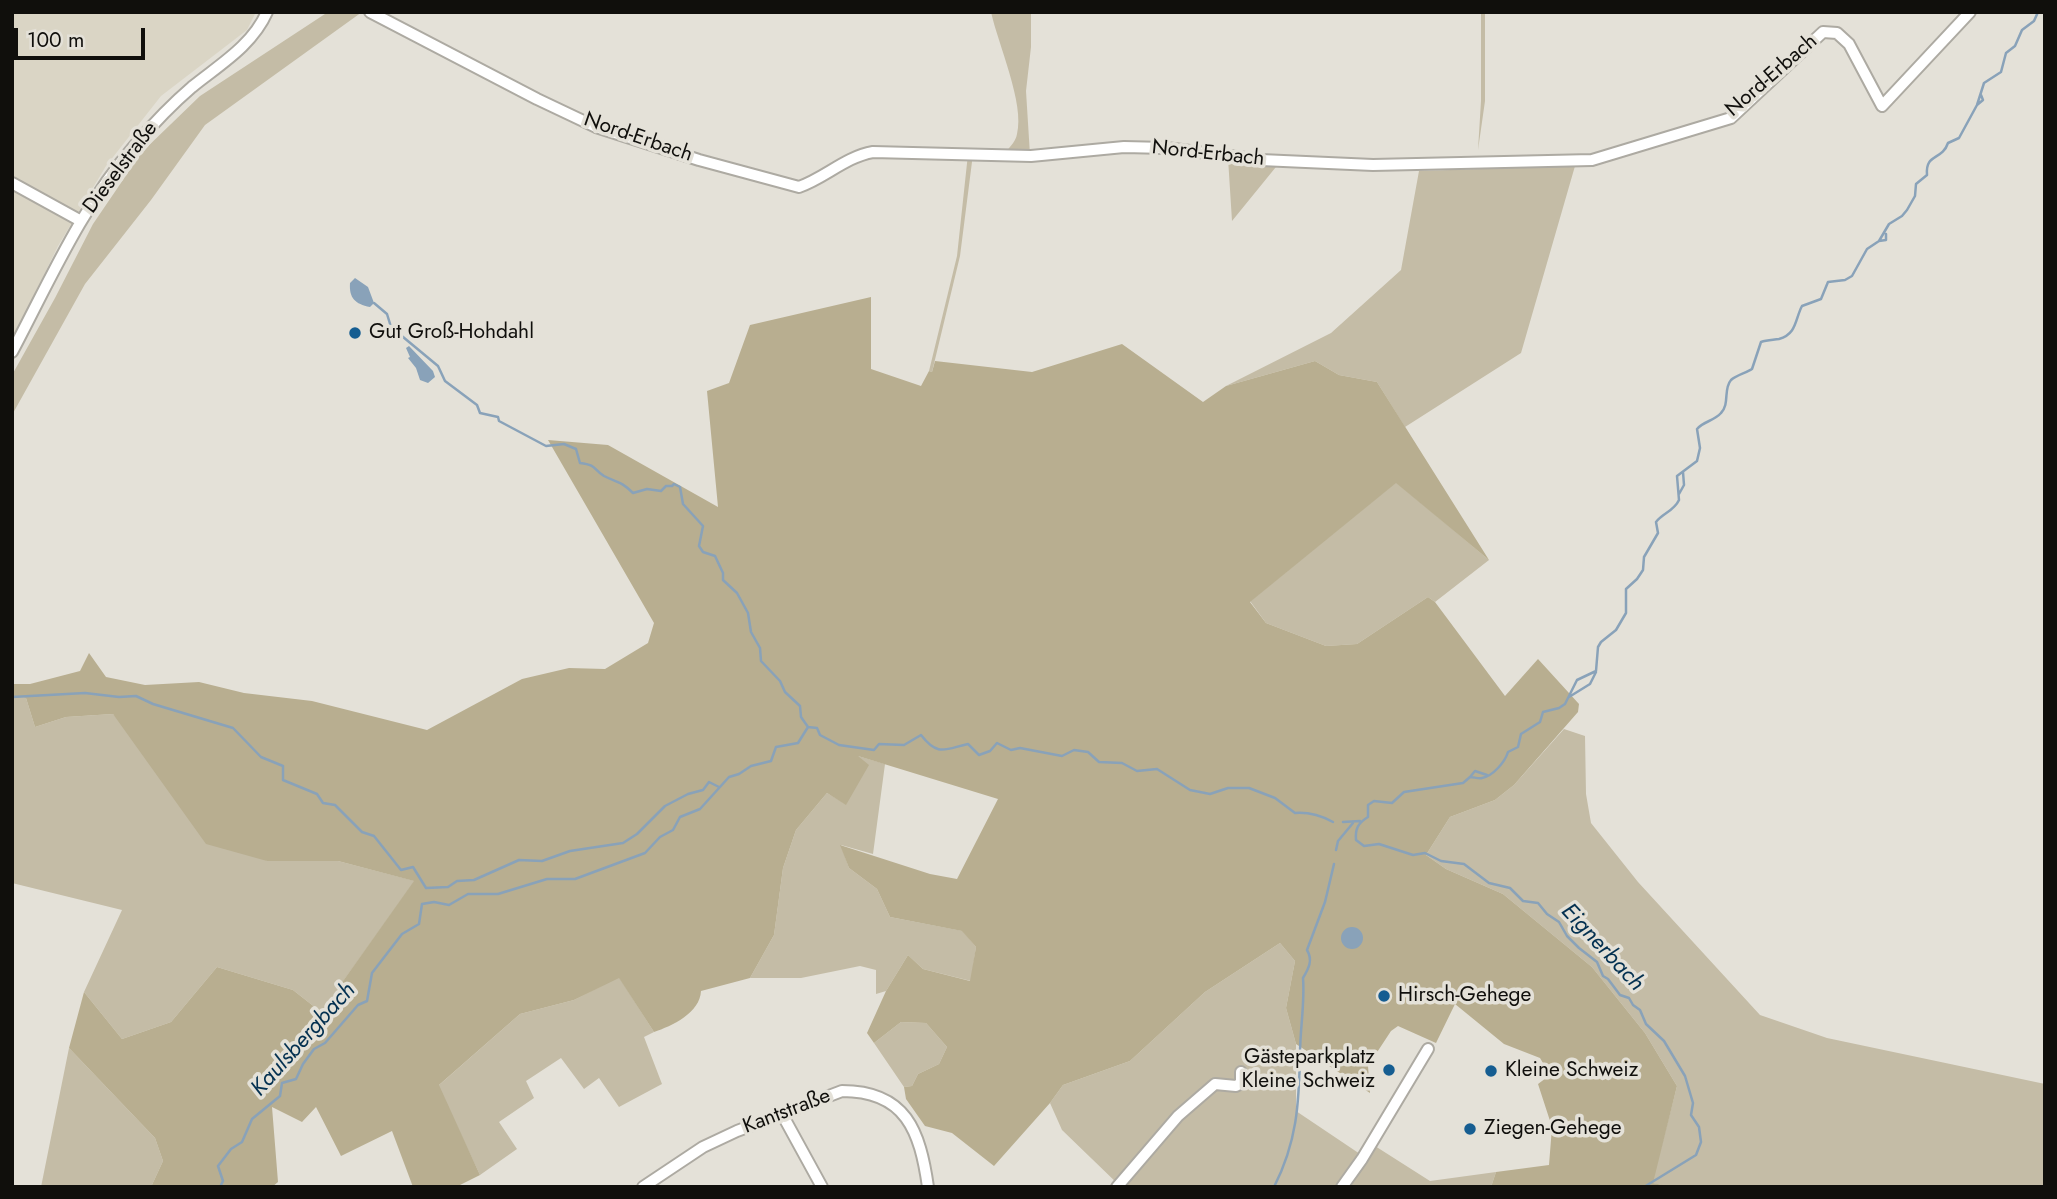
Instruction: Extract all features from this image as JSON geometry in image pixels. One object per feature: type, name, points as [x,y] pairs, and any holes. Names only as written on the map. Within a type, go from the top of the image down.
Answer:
[{"type":"street","name":"Dieselstraße","points":[[12,352],[81,221],[110,177],[134,146],[177,101],[247,43],[256,33],[267,12]]},
{"type":"street","name":"Nord-Erbach","points":[[370,12],[596,127],[699,160],[799,187],[858,155],[873,152],[1031,156],[1124,147],[1166,148],[1261,160],[1373,165],[1592,160],[1731,118],[1823,32],[1837,33],[1849,44],[1882,106],[1970,12]]},
{"type":"street","points":[[12,183],[81,221]]},
{"type":"street","points":[[1342,1187],[1362,1159],[1428,1049]]},
{"type":"street","points":[[1117,1187],[1178,1116],[1215,1084],[1236,1086],[1241,1083],[1241,1072]]},
{"type":"street","name":"Kantstraße","points":[[642,1187],[703,1147],[737,1130],[842,1091],[860,1091],[883,1098],[900,1108],[911,1126],[925,1166],[928,1187]]},
{"type":"street","points":[[782,1114],[822,1187]]},
{"type":"shaded area","points":[[12,12],[256,12],[247,30],[161,96],[106,166],[58,246],[12,341]]},
{"type":"shaded area","points":[[328,12],[362,12],[205,125],[85,284],[12,415],[12,375],[93,224],[142,152],[200,96]]},
{"type":"shaded area","points":[[991,12],[1031,12],[1031,47],[1026,91],[1030,155],[1002,156],[1017,134],[1017,107]]},
{"type":"shaded area","points":[[1481,12],[1485,12],[1485,101],[1478,150],[1481,101]]},
{"type":"shaded area","points":[[968,154],[973,154],[960,256],[932,372],[929,371],[957,256]]},
{"type":"shaded area","points":[[1228,158],[1280,162],[1232,221]]},
{"type":"shaded area","points":[[1575,166],[1521,353],[1405,427],[1377,382],[1339,375],[1315,361],[1226,386],[1331,333],[1401,270],[1419,171]]},
{"type":"shaded area","points":[[871,297],[871,369],[921,386],[929,371],[932,372],[935,361],[1032,372],[1122,344],[1203,402],[1226,386],[1315,361],[1339,375],[1377,382],[1489,560],[1396,483],[1250,602],[1266,623],[1326,646],[1357,644],[1428,597],[1435,602],[1505,696],[1538,659],[1579,704],[1578,712],[1514,785],[1495,800],[1450,817],[1426,855],[1446,869],[1503,894],[1592,967],[1645,1033],[1677,1086],[1653,1183],[1672,1187],[1491,1187],[1496,1172],[1549,1165],[1552,1127],[1538,1084],[1550,1075],[1540,1058],[1504,1044],[1455,1004],[1436,1043],[1398,1026],[1391,1031],[1368,1066],[1370,1093],[1296,1044],[1286,1008],[1295,961],[1280,943],[1205,992],[1130,1061],[1063,1085],[994,1166],[952,1133],[925,1126],[906,1099],[904,1087],[912,1086],[918,1074],[939,1064],[947,1047],[926,1023],[901,1022],[874,1043],[867,1033],[886,991],[908,955],[923,969],[970,981],[976,947],[962,931],[890,917],[877,889],[849,868],[840,845],[930,874],[957,879],[998,799],[858,756],[869,765],[846,805],[827,793],[796,830],[783,868],[774,935],[750,978],[701,991],[696,1006],[684,1018],[654,1032],[619,978],[574,1000],[520,1014],[439,1085],[480,1175],[456,1187],[413,1187],[392,1131],[341,1156],[316,1107],[302,1122],[272,1107],[278,1182],[272,1187],[151,1187],[163,1161],[155,1138],[69,1048],[84,992],[122,1039],[171,1022],[217,967],[293,990],[321,1012],[414,881],[338,861],[267,861],[206,844],[113,714],[66,717],[35,727],[26,698],[12,696],[12,684],[30,684],[80,671],[89,653],[106,677],[145,685],[199,682],[244,693],[312,701],[427,730],[522,679],[569,668],[605,669],[648,643],[654,623],[548,440],[608,445],[718,507],[707,391],[729,383],[750,325]]},
{"type":"shaded area","points":[[1396,482],[1489,560],[1435,602],[1428,597],[1357,644],[1326,646],[1266,623],[1250,601]]},
{"type":"shaded area","points":[[12,696],[26,698],[35,727],[66,717],[113,714],[267,861],[338,861],[415,881],[321,1012],[293,990],[217,967],[171,1022],[122,1039],[84,992],[122,910],[12,883]]},
{"type":"shaded area","points":[[1564,729],[1585,736],[1586,794],[1591,823],[1638,882],[1760,1015],[1827,1038],[2045,1084],[2045,1187],[1671,1187],[1652,1183],[1677,1086],[1645,1033],[1592,967],[1503,894],[1446,869],[1426,855],[1450,817],[1495,800],[1514,785]]},
{"type":"shaded area","points":[[855,755],[885,764],[873,854],[841,845],[849,868],[877,889],[890,917],[963,931],[976,947],[971,981],[923,969],[908,955],[886,991],[876,994],[876,970],[860,966],[801,978],[750,978],[774,935],[783,868],[796,830],[827,793],[846,804]]},
{"type":"shaded area","points":[[1280,943],[1295,961],[1286,1008],[1296,1044],[1296,1111],[1360,1154],[1375,1146],[1430,1181],[1496,1172],[1491,1187],[1121,1187],[1062,1130],[1050,1103],[1063,1085],[1130,1061],[1205,992]]},
{"type":"shaded area","points":[[619,977],[654,1032],[644,1037],[662,1084],[619,1107],[599,1078],[584,1089],[561,1058],[526,1081],[534,1098],[499,1122],[517,1149],[480,1175],[438,1086],[520,1014],[574,1000]]},
{"type":"shaded area","points":[[901,1022],[926,1023],[947,1047],[939,1064],[918,1074],[912,1086],[904,1087],[874,1043]]},
{"type":"shaded area","points":[[69,1048],[155,1138],[163,1161],[151,1187],[41,1187]]},
{"type":"water","points":[[355,278],[368,287],[374,303],[370,307],[360,304],[352,296],[350,283]]},
{"type":"water","points":[[409,346],[433,371],[435,377],[428,383],[420,380],[416,368],[408,358],[410,357],[406,348]]},
{"type":"water","points":[[1352,927],[1360,930],[1363,938],[1360,946],[1352,949],[1344,946],[1341,938],[1344,930]]},
{"type":"waterway","name":"Eignerbach","points":[[1644,1187],[1696,1155],[1701,1142],[1699,1127],[1691,1115],[1693,1103],[1685,1076],[1664,1041],[1646,1024],[1640,1010],[1629,998],[1620,995],[1603,976],[1597,962],[1579,948],[1567,936],[1559,922],[1547,914],[1538,903],[1523,901],[1510,888],[1489,883],[1464,864],[1441,861],[1425,853],[1413,855],[1379,844],[1364,846],[1356,840],[1357,829],[1368,817],[1368,805],[1374,801],[1392,803],[1404,792],[1463,783],[1470,777],[1490,775],[1508,752],[1518,747],[1521,734],[1540,722],[1543,712],[1565,704],[1577,680],[1596,671],[1598,647],[1616,630],[1626,613],[1626,589],[1643,570],[1644,557],[1658,533],[1656,522],[1679,500],[1677,476],[1697,461],[1700,448],[1697,429],[1724,409],[1729,384],[1733,378],[1752,369],[1761,342],[1789,334],[1802,306],[1821,299],[1828,282],[1845,280],[1852,276],[1867,249],[1879,241],[1889,224],[1907,210],[1915,196],[1916,184],[1927,175],[1929,163],[1948,143],[1959,138],[1977,105],[1984,83],[2001,72],[2006,53],[2015,46],[2022,30],[2034,21],[2038,12]]},
{"type":"waterway","name":"Eignerbach","points":[[1977,105],[1983,100],[1981,95]]},
{"type":"waterway","name":"Eignerbach","points":[[1879,241],[1886,240],[1886,234]]},
{"type":"waterway","points":[[374,303],[387,314],[391,327],[438,366],[445,381],[477,405],[480,413],[498,417],[499,421],[546,446],[564,444],[576,449],[580,463],[592,466],[633,493],[647,489],[661,491],[674,484],[680,487],[683,504],[703,526],[699,546],[703,552],[715,556],[723,573],[723,580],[737,593],[748,613],[751,632],[760,648],[761,661],[780,681],[785,692],[800,706],[801,717],[808,727],[817,728],[820,735],[839,745],[874,750],[879,744],[904,745],[921,735],[937,749],[968,744],[979,755],[990,751],[997,743],[1011,750],[1020,748],[1062,756],[1074,750],[1088,752],[1099,762],[1122,763],[1137,771],[1157,769],[1190,790],[1210,794],[1228,788],[1249,788],[1275,798],[1295,813],[1314,814],[1333,822]]},
{"type":"waterway","name":"Eignerbach","points":[[1679,494],[1684,485],[1683,472]]},
{"type":"waterway","name":"Eignerbach","points":[[1569,697],[1590,684],[1596,672]]},
{"type":"waterway","points":[[12,697],[85,693],[136,696],[153,704],[233,728],[261,757],[283,766],[283,780],[317,794],[323,803],[335,805],[362,832],[374,836],[401,870],[413,867],[426,888],[448,887],[457,881],[474,880],[519,860],[542,861],[570,851],[623,843],[637,834],[665,806],[688,794],[703,790],[709,782],[719,787]]},
{"type":"waterway","name":"Kaulsbergbach","points":[[220,1187],[223,1181],[218,1166],[231,1149],[242,1142],[252,1119],[280,1096],[282,1083],[296,1079],[314,1049],[325,1043],[358,1005],[367,1001],[372,973],[402,934],[419,924],[422,904],[434,902],[449,905],[468,894],[498,894],[547,879],[575,879],[645,853],[660,837],[673,830],[680,817],[700,809],[729,777],[751,766],[771,761],[776,747],[798,743],[808,727]]},
{"type":"waterway","name":"Eignerbach","points":[[1470,777],[1475,771],[1487,775]]},
{"type":"waterway","points":[[1343,822],[1360,821]]},
{"type":"waterway","points":[[1336,850],[1338,841],[1353,823]]},
{"type":"waterway","points":[[1274,1187],[1288,1154],[1295,1122],[1299,1090],[1303,978],[1310,961],[1307,950],[1325,902],[1334,864]]},
{"type":"place","name":"Gut Groß-Hohdahl","points":[[355,333]]},
{"type":"place","name":"Hirsch-Gehege","points":[[1384,996]]},
{"type":"place","name":"Gästeparkplatz Kleine Schweiz","points":[[1389,1070]]},
{"type":"place","name":"Kleine Schweiz","points":[[1491,1071]]},
{"type":"place","name":"Ziegen-Gehege","points":[[1470,1129]]}]
